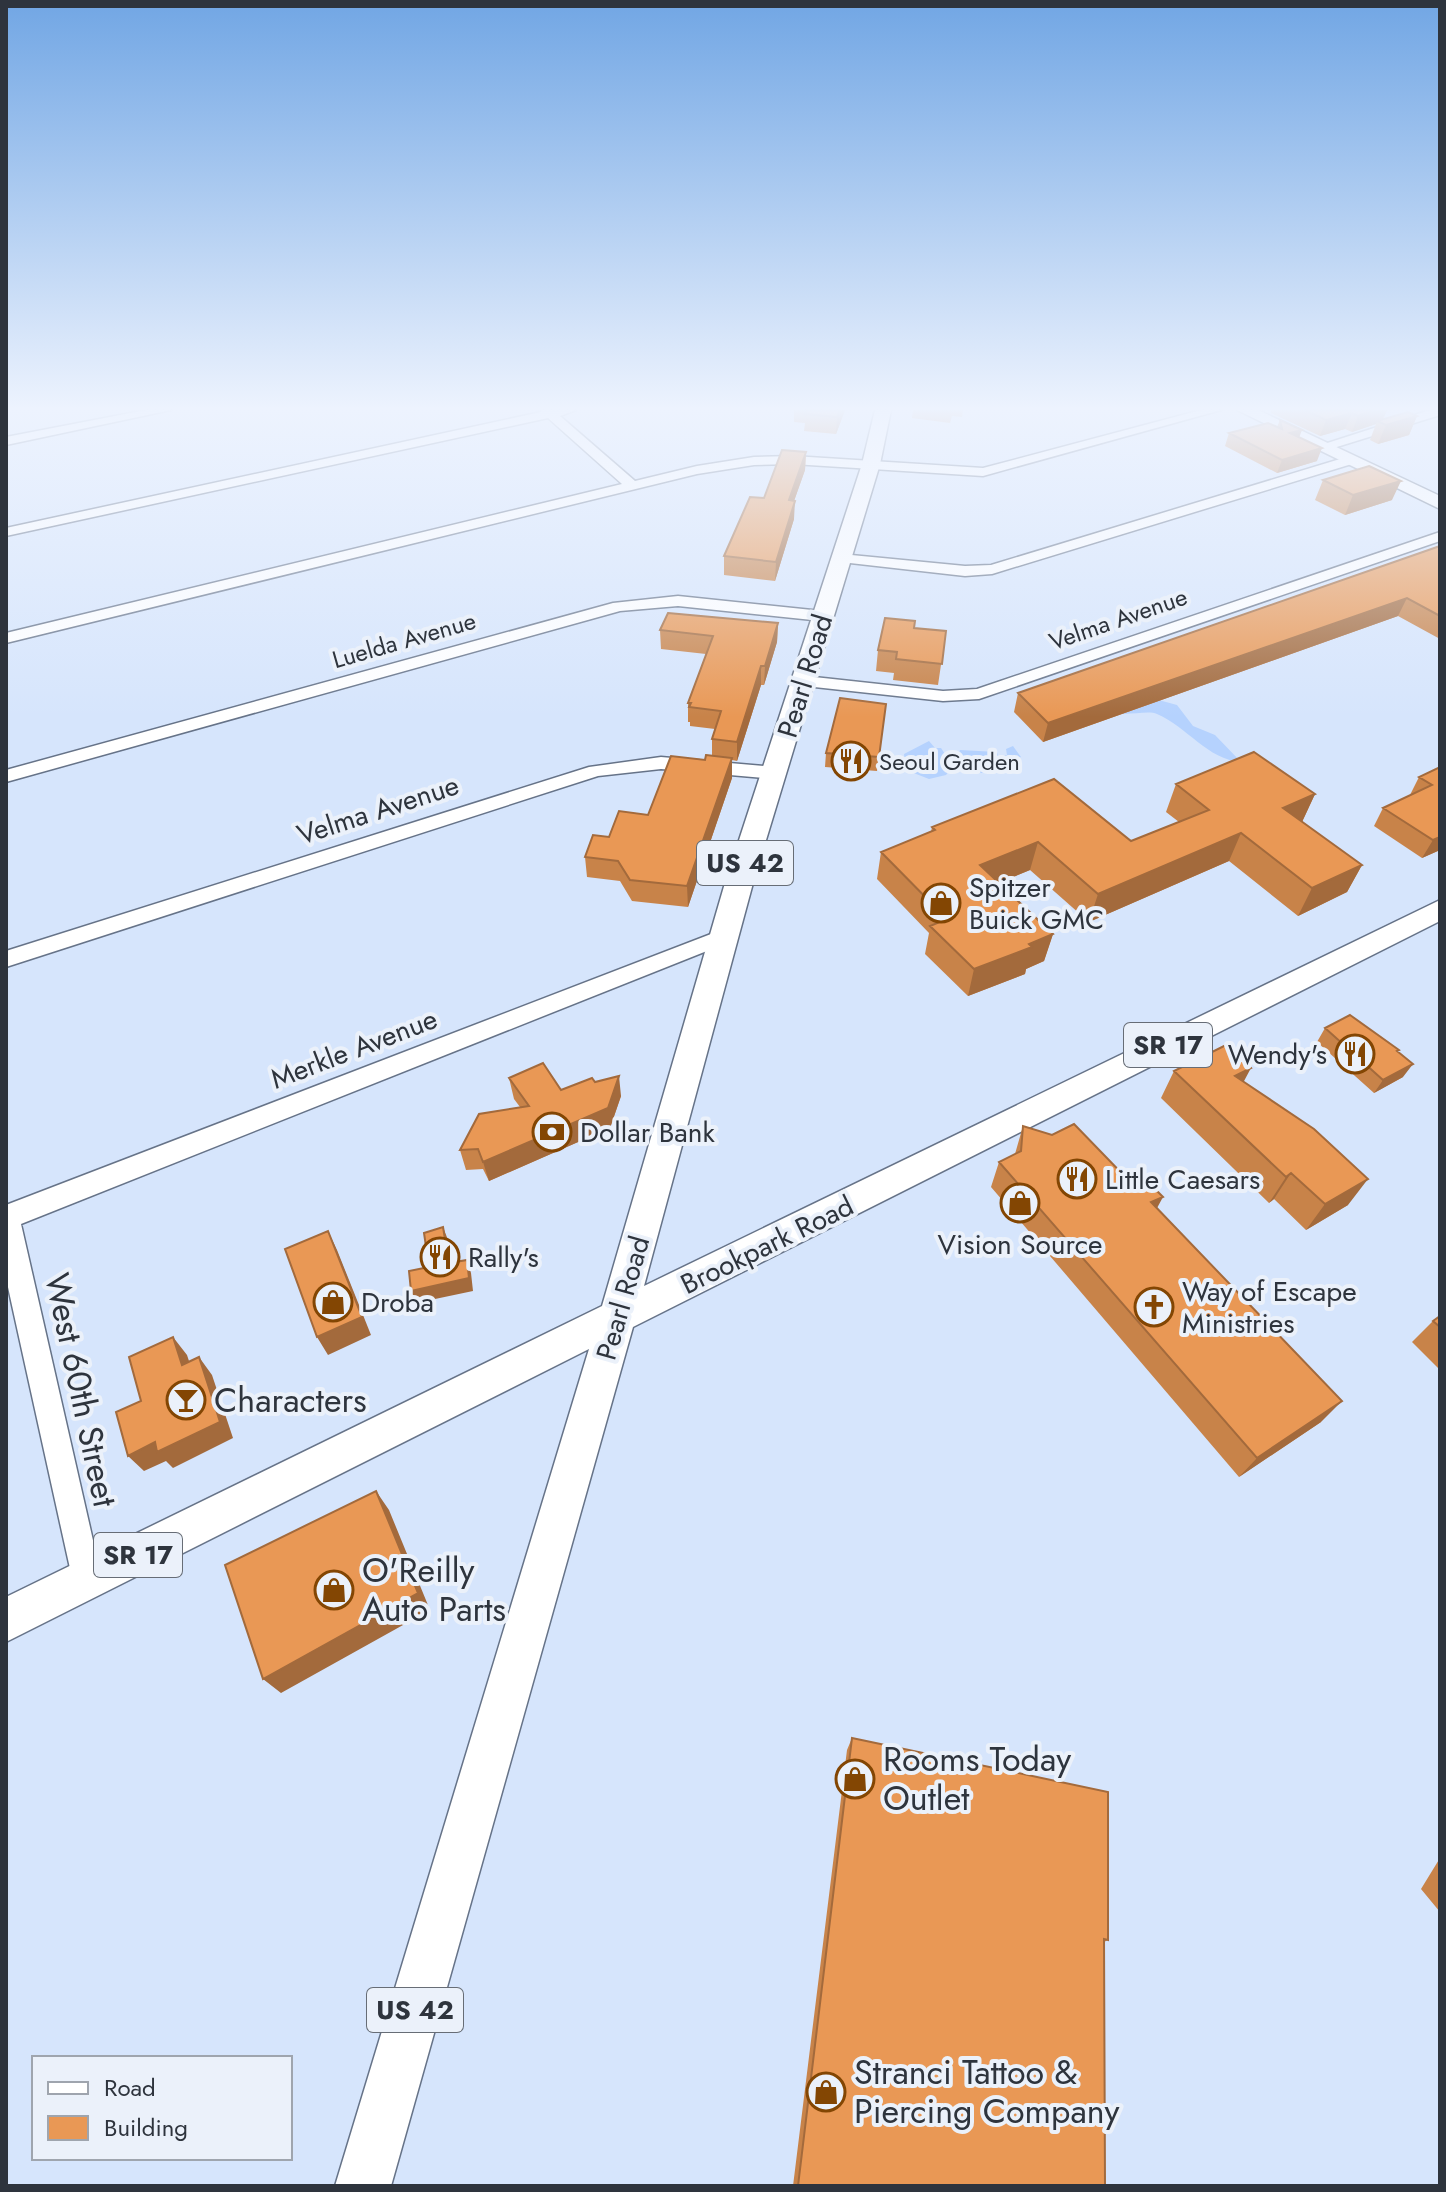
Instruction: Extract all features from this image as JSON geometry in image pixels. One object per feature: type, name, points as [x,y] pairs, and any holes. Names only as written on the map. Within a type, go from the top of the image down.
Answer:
[{"type":"main road","name":"Pearl Road","points":[[363,2186],[617,1319],[724,936],[856,512]]},
{"type":"main road","name":"Brookpark Road","points":[[6,1620],[1440,909]]},
{"type":"street","points":[[6,532],[95,512]]},
{"type":"street","points":[[6,638],[520,512]]},
{"type":"street","points":[[841,558],[965,571],[992,569],[1178,512]]},
{"type":"street","name":"Velma Avenue","points":[[805,681],[943,696],[979,694],[1440,536]]},
{"type":"street","name":"Luelda Avenue","points":[[6,776],[619,606],[678,601],[822,616]]},
{"type":"street","name":"Velma Avenue","points":[[6,959],[596,771],[661,763],[775,773]]},
{"type":"street","name":"Merkle Avenue","points":[[6,1217],[724,936]]},
{"type":"street","name":"West 60th Street","points":[[6,1217],[86,1580]]},
{"type":"shaded area","points":[[1144,696],[1177,705],[1193,726],[1215,735],[1241,762],[1218,755],[1157,714],[1113,713]]},
{"type":"shaded area","points":[[929,741],[935,748],[941,748],[947,757],[957,758],[960,750],[997,752],[999,757],[1007,755],[1006,749],[1013,746],[1021,757],[987,773],[971,767],[950,770],[946,775],[929,779],[906,770],[904,754]]},
{"type":"building","points":[[743,512],[791,512],[776,562],[724,556]]},
{"type":"building","points":[[1440,546],[1440,616],[1407,598],[1048,723],[1018,693]]},
{"type":"building","points":[[668,613],[778,623],[737,742],[712,739],[721,711],[689,707],[691,703],[688,703],[713,636],[660,630]]},
{"type":"building","points":[[885,618],[915,621],[914,628],[946,631],[942,664],[896,659],[897,652],[878,650]]},
{"type":"building","points":[[840,698],[886,704],[879,757],[826,753]]},
{"type":"building","points":[[1254,752],[1315,794],[1283,808],[1362,865],[1312,888],[1241,833],[1098,894],[1038,842],[980,865],[1053,934],[1029,944],[1032,947],[974,969],[930,926],[947,919],[881,852],[935,830],[932,827],[1054,779],[1131,841],[1209,810],[1176,784]]},
{"type":"building","points":[[706,755],[732,758],[687,886],[630,880],[618,861],[585,857],[593,835],[609,837],[619,811],[648,815],[671,756],[705,760]]},
{"type":"building","points":[[1440,767],[1440,837],[1433,840],[1383,808],[1432,785],[1419,777]]},
{"type":"building","points":[[1350,1015],[1399,1050],[1413,1064],[1383,1080],[1325,1028]]},
{"type":"building","points":[[1226,1045],[1251,1068],[1235,1076],[1314,1129],[1368,1179],[1325,1204],[1291,1173],[1286,1177],[1174,1071]]},
{"type":"building","points":[[543,1063],[561,1090],[592,1078],[595,1082],[619,1076],[608,1108],[483,1162],[478,1149],[460,1150],[479,1114],[529,1106],[509,1078]]},
{"type":"building","points":[[1074,1124],[1135,1187],[1147,1181],[1163,1197],[1151,1202],[1342,1401],[1257,1458],[999,1162],[1021,1151],[1023,1126],[1052,1135]]},
{"type":"building","points":[[443,1227],[449,1263],[467,1260],[469,1278],[411,1291],[409,1271],[429,1267],[424,1233]]},
{"type":"building","name":"Droba","points":[[328,1231],[362,1317],[317,1337],[285,1249]]},
{"type":"building","name":"Characters","points":[[173,1337],[182,1365],[199,1357],[220,1422],[157,1452],[155,1442],[128,1456],[116,1412],[141,1401],[129,1357]]},
{"type":"building","points":[[376,1491],[418,1593],[263,1679],[225,1565]]},
{"type":"building","points":[[852,1738],[1108,1792],[1108,1940],[1104,1939],[1105,2186],[798,2186]]},
{"type":"place","name":"Seoul Garden","points":[[851,761]]},
{"type":"place","name":"Spitzer Buick GMC","points":[[941,903]]},
{"type":"place","name":"Wendy's","points":[[1355,1054]]},
{"type":"place","name":"Dollar Bank","points":[[552,1132]]},
{"type":"place","name":"Little Caesars","points":[[1077,1179]]},
{"type":"place","name":"Vision Source","points":[[1020,1203]]},
{"type":"place","name":"Rally's","points":[[440,1257]]},
{"type":"place","name":"Droba","points":[[333,1302]]},
{"type":"place","name":"Way of Escape Ministries","points":[[1154,1307]]},
{"type":"place","name":"Characters","points":[[186,1400]]},
{"type":"place","name":"O'Reilly Auto Parts","points":[[334,1590]]},
{"type":"place","name":"Rooms Today Outlet","points":[[855,1779]]},
{"type":"place","name":"Stranci Tattoo & Piercing Company","points":[[826,2092]]}]
